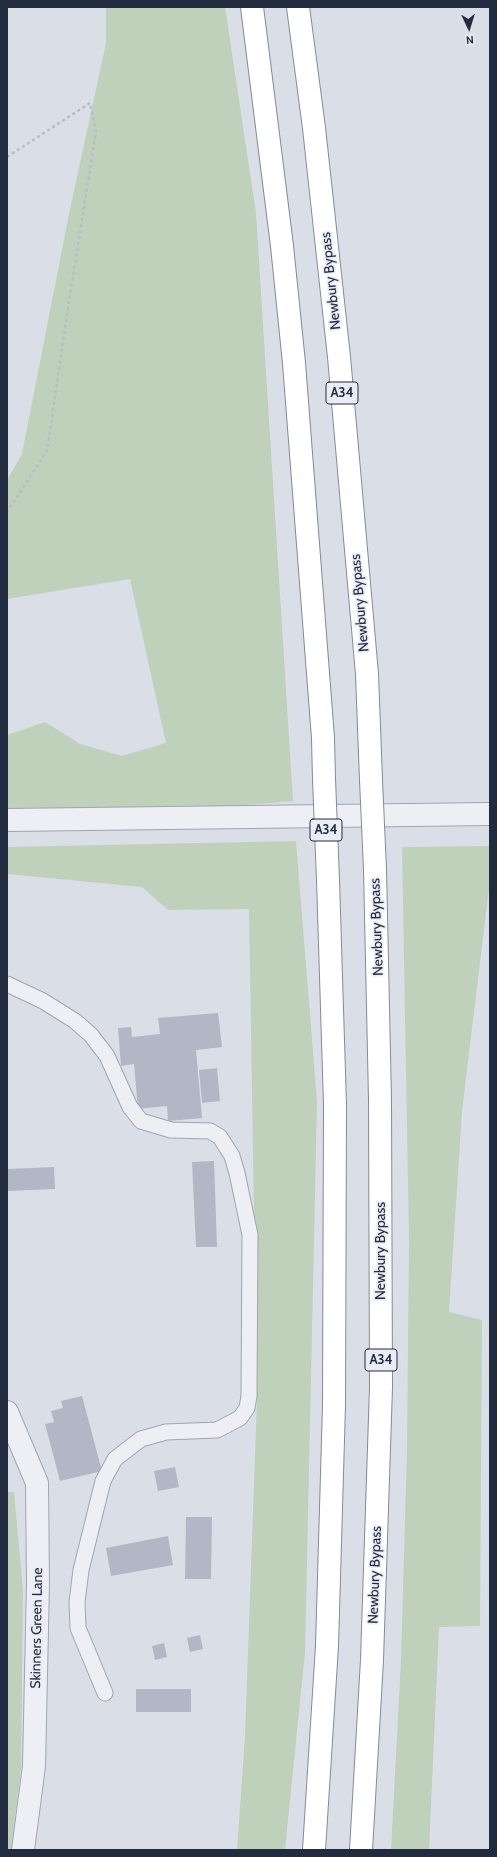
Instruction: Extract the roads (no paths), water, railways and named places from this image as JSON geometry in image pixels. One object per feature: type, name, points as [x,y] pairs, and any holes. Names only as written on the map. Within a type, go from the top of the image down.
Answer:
[{"type":"highway","name":"A34","points":[[252,7],[282,246],[294,363],[323,730],[335,1105],[335,1372],[327,1646],[314,1850]]},
{"type":"highway","name":"Newbury Bypass","points":[[298,7],[316,144],[337,335],[366,674],[372,780],[380,1108],[381,1387],[372,1660],[361,1850]]},
{"type":"street","points":[[7,820],[490,814]]},
{"type":"street","name":"Skinners Green Lane","points":[[7,1412],[37,1483],[38,1583],[34,1766],[22,1850]]},
{"type":"lane","points":[[7,984],[43,1001],[75,1021],[91,1035],[107,1056],[130,1107],[141,1121],[171,1130],[210,1131],[220,1137],[232,1156],[250,1235],[249,1396],[247,1408],[240,1418],[217,1430],[166,1432],[141,1440],[114,1459],[103,1481],[81,1570],[77,1602],[78,1628],[105,1693]]}]
